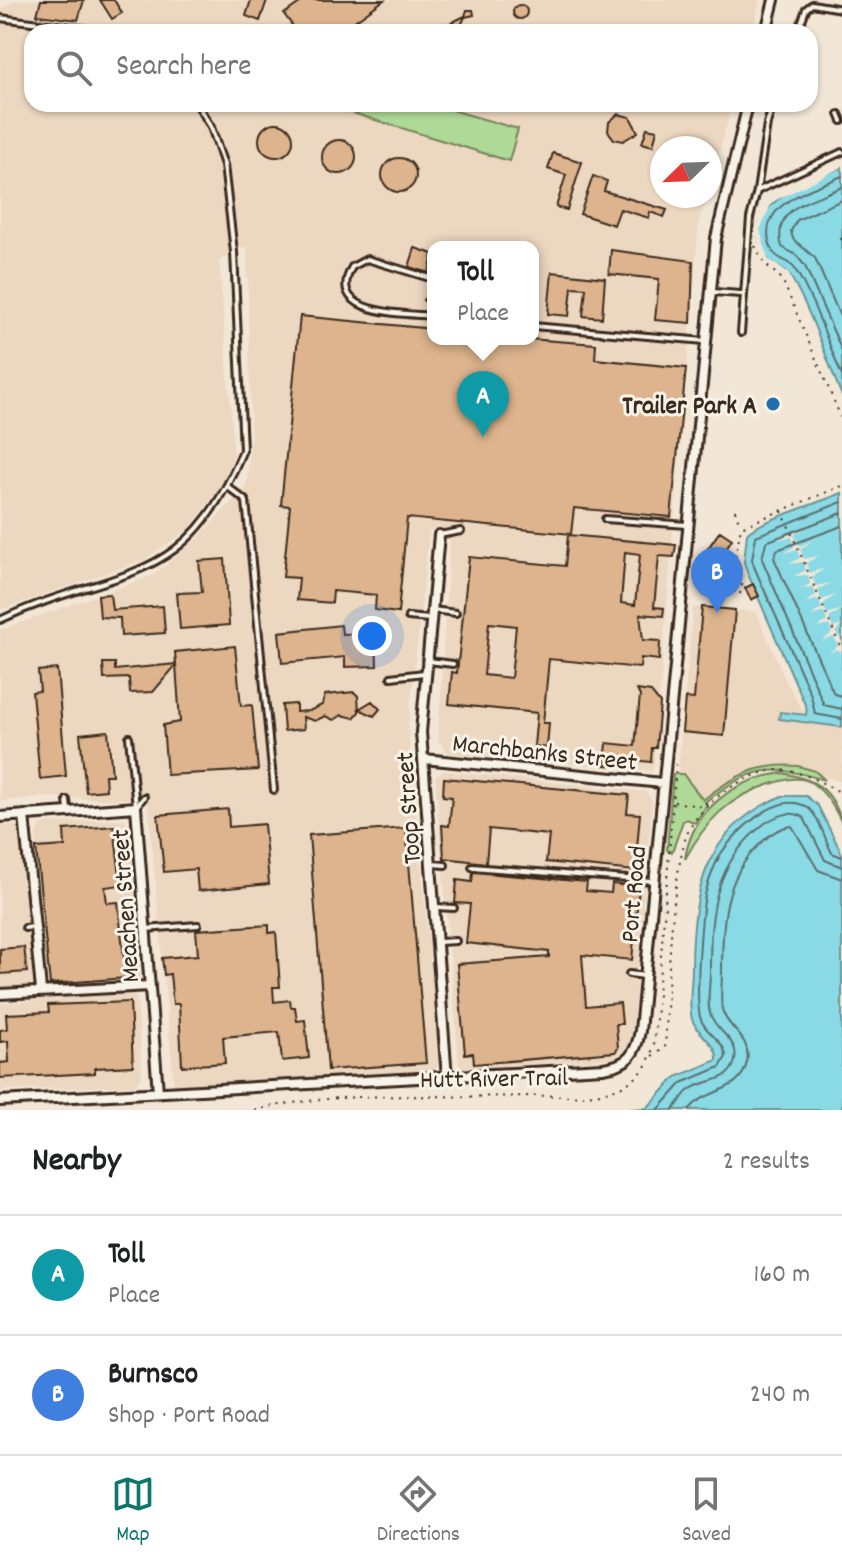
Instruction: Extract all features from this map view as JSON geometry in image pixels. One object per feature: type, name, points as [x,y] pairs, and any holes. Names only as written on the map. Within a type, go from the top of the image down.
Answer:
[{"type":"street","points":[[768,24],[774,0]]},
{"type":"street","name":"Port Road","points":[[0,1101],[618,1066],[637,1049],[716,238],[746,112]]},
{"type":"street","name":"Toop Street","points":[[439,535],[421,732],[447,1078]]},
{"type":"street","name":"Marchbanks Street","points":[[424,759],[662,783]]},
{"type":"street","name":"Meachen Street","points":[[0,817],[136,807],[158,1092]]},
{"type":"street","points":[[24,815],[29,927],[41,990]]},
{"type":"street","points":[[0,994],[150,986]]},
{"type":"lane","points":[[801,24],[806,9],[812,4],[842,9]]},
{"type":"lane","points":[[0,18],[48,24]]},
{"type":"lane","points":[[0,620],[154,565],[190,537],[207,519],[227,486],[243,450],[234,252],[224,165],[211,127],[202,112]]},
{"type":"lane","points":[[741,333],[741,294],[748,230],[771,112]]},
{"type":"lane","points":[[839,114],[842,121]]},
{"type":"lane","points":[[757,191],[842,152]]},
{"type":"lane","points":[[427,277],[367,259],[352,267],[346,285],[352,298],[366,309],[427,315]]},
{"type":"lane","points":[[710,292],[741,294]]},
{"type":"lane","points":[[539,327],[705,341]]},
{"type":"lane","points":[[227,486],[246,501],[274,790]]},
{"type":"lane","points":[[605,519],[687,525]]},
{"type":"lane","points":[[439,535],[461,531]]},
{"type":"lane","points":[[408,617],[456,613]]},
{"type":"lane","points":[[428,661],[453,664]]},
{"type":"lane","points":[[391,677],[427,673]]},
{"type":"lane","points":[[129,737],[136,807]]},
{"type":"lane","points":[[136,807],[144,797]]},
{"type":"lane","points":[[67,800],[68,812]]},
{"type":"lane","points":[[431,864],[445,865]]},
{"type":"lane","points":[[472,867],[653,881]]},
{"type":"lane","points":[[434,907],[454,908]]},
{"type":"lane","points":[[145,929],[198,925]]},
{"type":"lane","points":[[437,942],[456,941]]},
{"type":"lane","points":[[629,974],[645,976]]},
{"type":"path","points":[[748,230],[764,263],[782,279],[842,420]]},
{"type":"path","points":[[741,527],[841,488]]},
{"type":"path","points":[[735,510],[741,527],[734,563],[742,585],[740,594]]},
{"type":"path","points":[[782,510],[842,651]]},
{"type":"path","points":[[651,1057],[677,764],[663,764]]},
{"type":"path","points":[[673,801],[700,806],[748,778],[779,770],[811,777],[842,793]]},
{"type":"path","name":"Hutt River Trail","points":[[255,1110],[280,1104],[400,1095],[469,1098],[594,1093],[622,1087],[637,1078],[651,1057],[665,1048],[685,837],[712,801]]},
{"type":"shaded area","points":[[15,0],[760,0],[754,24],[24,24],[24,112],[349,112],[508,161],[518,129],[459,112],[730,112],[722,142],[722,136],[650,136],[650,208],[703,208],[699,221],[653,771],[448,753],[438,740],[450,537],[440,527],[429,531],[408,728],[440,1064],[434,1070],[174,1085],[148,800],[39,797],[0,801],[0,630],[154,575],[199,537],[246,487],[251,438],[247,245],[219,261],[234,454],[221,486],[189,529],[144,560],[0,610],[0,10]]},
{"type":"shaded area","points":[[693,607],[756,612],[786,681],[801,708],[807,710],[807,715],[779,719],[842,727],[842,782],[784,765],[763,767],[736,775],[703,800],[683,774],[678,774]]},
{"type":"shaded area","points":[[443,771],[646,792],[649,796],[652,802],[631,1044],[614,1058],[463,1069],[459,1063],[435,777]]},
{"type":"shaded area","points":[[123,819],[129,824],[141,978],[137,983],[51,988],[46,984],[36,834],[42,824]]},
{"type":"shaded area","points":[[15,825],[22,830],[35,981],[27,988],[0,990],[0,826]]},
{"type":"shaded area","points":[[133,993],[137,1000],[142,1076],[135,1085],[0,1091],[0,1003]]},
{"type":"green space","points":[[349,112],[459,112],[518,129],[509,161]]},
{"type":"green space","points":[[798,766],[815,771],[825,780],[775,770],[749,775],[705,802],[707,805],[695,823],[687,819],[683,821],[672,852],[667,850],[673,774],[683,774],[703,800],[747,772]]},
{"type":"green space","points":[[782,773],[804,778],[821,787],[833,801],[842,823],[830,801],[812,783],[797,779],[781,781],[756,789],[730,803],[701,833],[685,859],[696,825],[718,800],[748,782]]},
{"type":"water","points":[[842,167],[842,396],[797,289],[788,273],[766,257],[759,239],[760,223],[767,210],[780,198]]},
{"type":"water","points":[[842,493],[842,727],[779,719],[780,712],[806,715],[807,709],[747,572],[744,562],[747,534],[777,518]]},
{"type":"water","points":[[782,796],[806,796],[818,806],[842,854],[842,1110],[618,1110],[647,1108],[676,1077],[717,1060],[717,1054],[694,1024],[691,1013],[693,941],[700,889],[719,845],[735,826]]},
{"type":"pier","points":[[842,163],[842,167],[772,202],[760,230],[768,259],[789,274],[842,400],[785,276],[767,263],[761,254],[756,231],[764,205],[779,191]]},
{"type":"pier","points":[[807,527],[794,535],[800,546],[813,540],[800,549],[804,559],[819,556],[806,563],[810,573],[825,568],[812,577],[816,586],[831,583],[818,589],[821,600],[836,595],[823,604],[827,614],[842,609],[829,618],[833,628],[842,625],[835,632],[842,641],[842,655],[838,649],[828,653],[838,646],[834,637],[822,641],[832,633],[829,625],[817,628],[827,621],[824,612],[811,616],[822,608],[818,599],[806,603],[816,595],[813,587],[800,589],[810,584],[808,575],[794,576],[806,570],[803,562],[789,564],[800,558],[797,549],[784,553],[794,547],[792,537],[778,539]]},
{"type":"building","points":[[41,0],[84,0],[78,20],[37,15]]},
{"type":"building","points":[[100,0],[114,0],[122,13],[112,19]]},
{"type":"building","points":[[251,0],[267,0],[260,21],[246,16]]},
{"type":"building","points":[[304,0],[384,0],[350,24],[291,24],[284,14]]},
{"type":"building","points":[[520,5],[527,12],[520,19],[513,12]]},
{"type":"building","points":[[467,10],[473,10],[474,15],[465,17],[462,24],[448,24],[465,16]]},
{"type":"building","points":[[618,114],[630,117],[638,132],[623,141],[614,139],[608,131],[609,122]]},
{"type":"building","points":[[276,123],[288,128],[293,140],[288,152],[276,157],[264,152],[259,140],[264,128]]},
{"type":"building","points":[[647,128],[657,130],[656,136],[650,136],[650,145],[642,143]]},
{"type":"building","points":[[339,140],[351,145],[356,157],[351,169],[339,174],[327,169],[322,157],[327,145]]},
{"type":"building","points":[[553,153],[582,162],[567,210],[556,207],[566,175],[548,169]]},
{"type":"building","points":[[399,158],[411,163],[416,175],[411,187],[399,192],[387,187],[382,175],[387,163]]},
{"type":"building","points":[[593,176],[607,181],[604,191],[650,205],[650,208],[667,210],[664,217],[650,212],[649,218],[620,209],[614,225],[580,214]]},
{"type":"building","points":[[415,248],[427,252],[427,272],[409,267]]},
{"type":"building","points":[[611,250],[693,261],[691,323],[655,320],[659,279],[609,274]]},
{"type":"building","points":[[552,272],[605,278],[602,318],[583,316],[586,288],[572,287],[569,316],[548,314]]},
{"type":"building","points":[[300,316],[427,328],[427,345],[539,345],[539,340],[596,344],[595,359],[686,368],[671,517],[574,508],[571,534],[407,518],[398,613],[375,610],[376,595],[333,591],[332,603],[297,600],[299,578],[283,577],[290,506],[281,505]]},
{"type":"building","points":[[720,531],[732,539],[719,559],[718,581],[711,581],[710,595],[704,595],[704,554]]},
{"type":"building","points":[[568,535],[676,545],[674,557],[659,556],[654,607],[664,608],[663,616],[640,614],[643,640],[660,641],[659,660],[641,658],[640,668],[549,659],[543,723],[549,723],[547,748],[534,746],[537,713],[449,704],[452,672],[457,673],[469,557],[565,566]],"holes":[[[625,552],[640,554],[635,605],[621,603]],[[489,623],[516,626],[511,678],[484,675]]]},
{"type":"building","points":[[225,559],[229,625],[180,629],[177,593],[202,592],[199,561]]},
{"type":"building","points":[[753,584],[759,596],[751,600],[745,588]]},
{"type":"building","points":[[110,594],[112,610],[163,606],[165,633],[121,636],[120,618],[100,617],[98,595]]},
{"type":"building","points":[[702,607],[735,610],[724,736],[682,732],[685,698],[694,699]]},
{"type":"building","points":[[341,625],[342,634],[376,633],[377,666],[345,667],[345,657],[282,663],[279,632]]},
{"type":"building","points":[[235,646],[241,706],[252,705],[258,770],[167,775],[163,725],[180,722],[176,665],[153,692],[130,693],[129,678],[104,679],[103,663],[115,663],[115,670],[176,664],[175,652]]},
{"type":"building","points":[[57,669],[66,776],[40,779],[32,692],[40,691],[38,671]]},
{"type":"building","points":[[637,690],[651,692],[660,703],[656,748],[652,748],[651,762],[622,759],[621,766],[605,765],[607,743],[635,746],[640,696]]},
{"type":"building","points":[[354,692],[358,696],[359,712],[354,718],[342,715],[334,720],[325,716],[315,721],[303,717],[304,729],[284,731],[282,705],[296,704],[296,712],[309,711],[322,705],[325,695]]},
{"type":"building","points":[[372,701],[380,709],[374,716],[359,709]]},
{"type":"building","points":[[108,731],[112,775],[105,775],[106,790],[86,792],[80,734]]},
{"type":"building","points":[[444,778],[629,795],[627,813],[640,814],[635,871],[546,862],[549,835],[489,829],[486,863],[444,858],[442,825],[449,826],[452,797],[443,796]]},
{"type":"building","points":[[228,809],[229,827],[264,824],[269,884],[198,891],[196,869],[164,872],[158,815]]},
{"type":"building","points":[[114,826],[121,885],[105,887],[107,903],[118,902],[126,978],[50,984],[36,848],[65,846],[64,830]]},
{"type":"building","points":[[406,828],[426,1063],[328,1070],[309,835]]},
{"type":"building","points":[[473,872],[587,882],[586,891],[611,893],[612,884],[639,887],[632,960],[582,955],[586,1006],[620,1003],[622,1024],[616,1024],[618,1048],[615,1052],[474,1064],[473,1053],[465,1054],[457,964],[549,957],[549,952],[466,943],[470,904],[455,903],[457,880],[472,882]]},
{"type":"building","points":[[269,925],[269,933],[276,932],[280,987],[273,987],[274,1002],[290,1000],[291,1007],[295,1007],[297,1021],[305,1020],[309,1058],[282,1061],[279,1032],[223,1037],[225,1063],[182,1066],[179,1004],[173,1004],[170,974],[164,975],[162,958],[198,955],[196,930]]},
{"type":"building","points":[[24,947],[27,972],[0,974],[0,949]]},
{"type":"building","points":[[130,1002],[133,1066],[95,1068],[95,1073],[0,1078],[0,1063],[9,1062],[8,1041],[0,1042],[0,1030],[7,1029],[6,1014],[49,1012],[48,1005]]},
{"type":"place","name":"Trailer Park A","points":[[773,404]]},
{"type":"place","name":"Toll","points":[[483,437]]},
{"type":"place","name":"Burnsco","points":[[717,613]]}]
